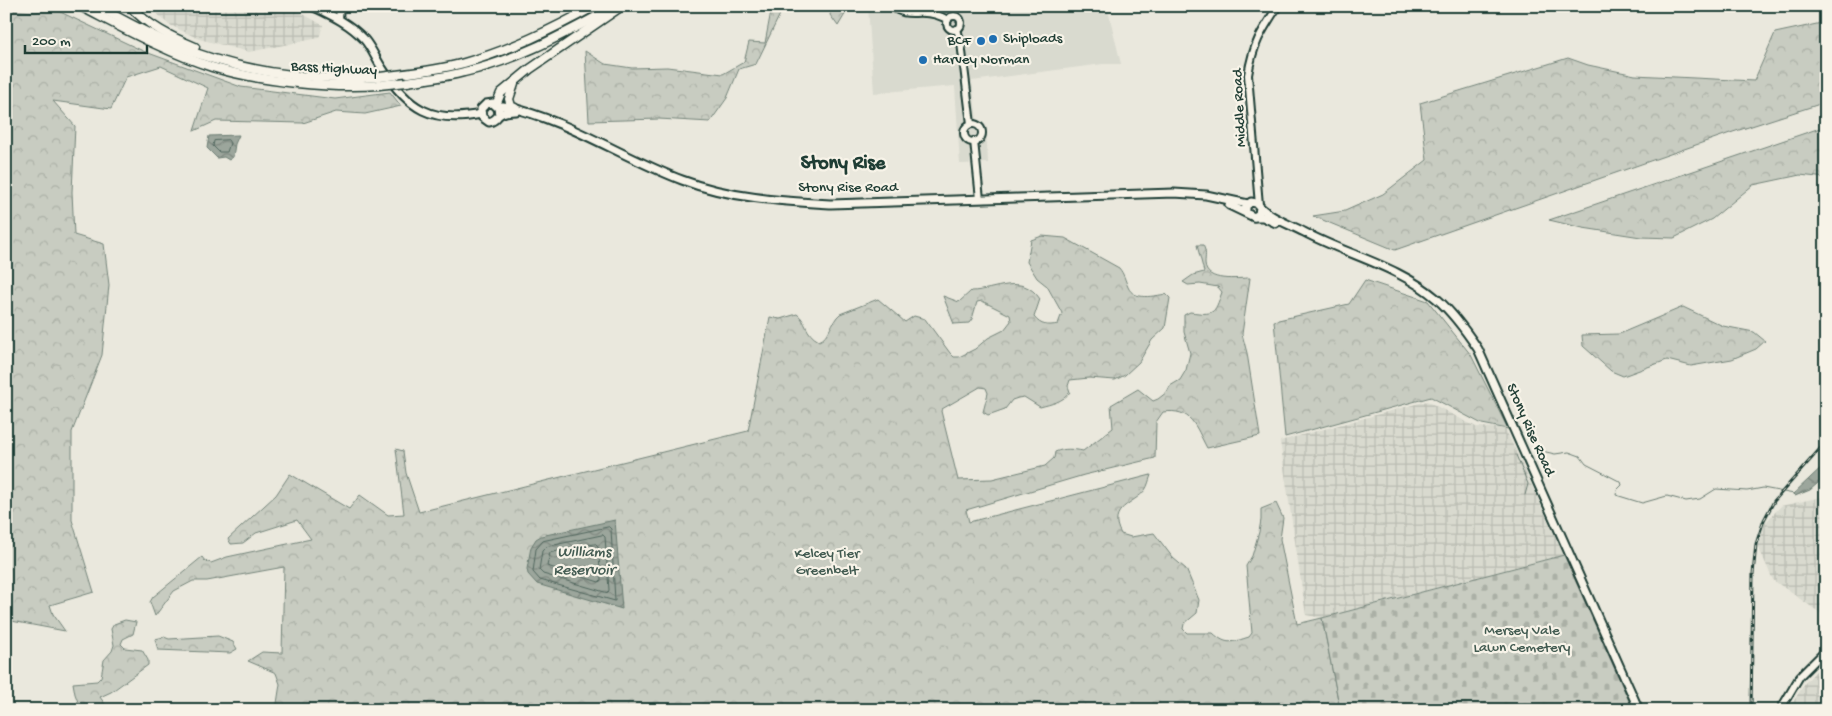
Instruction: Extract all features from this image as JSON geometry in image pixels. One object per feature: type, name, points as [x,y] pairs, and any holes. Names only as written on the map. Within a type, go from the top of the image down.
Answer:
[{"type":"highway","name":"Bass Highway","points":[[80,6],[178,54],[213,67],[238,73],[303,83],[360,86],[396,75],[463,63],[490,55],[539,36],[595,6]]},
{"type":"highway","name":"Bass Highway","points":[[97,6],[169,42],[208,57],[254,69],[314,77],[407,82],[464,73],[512,57],[558,37],[616,6]]},
{"type":"highway","points":[[130,6],[149,24],[169,36],[206,52],[240,62],[254,69]]},
{"type":"highway","points":[[497,106],[499,95],[530,69],[622,6]]},
{"type":"highway","points":[[515,82],[509,98],[512,106],[518,109]]},
{"type":"main road","points":[[312,6],[352,27],[365,40],[405,100],[417,108],[442,116],[454,117],[481,114]]},
{"type":"main road","points":[[481,114],[484,105],[489,103],[497,106],[499,116]]},
{"type":"main road","name":"Stony Rise Road","points":[[497,106],[540,115],[683,181],[717,191],[778,201],[831,204],[1192,194],[1249,203]]},
{"type":"main road","points":[[481,114],[489,122],[518,109]]},
{"type":"main road","name":"Stony Rise Road","points":[[1192,194],[1236,207],[1246,212]]},
{"type":"main road","points":[[1249,203],[1259,206],[1259,214],[1254,217],[1246,212],[1249,203]]},
{"type":"main road","name":"Stony Rise Road","points":[[1259,206],[1275,218],[1414,283],[1436,298],[1453,314],[1478,349],[1639,710]]},
{"type":"main road","name":"Stony Rise Road","points":[[1254,217],[1263,217],[1314,237]]},
{"type":"street","points":[[338,19],[340,6]]},
{"type":"street","points":[[891,6],[899,12],[930,14],[948,20]]},
{"type":"street","name":"Middle Road","points":[[1259,206],[1248,75],[1251,55],[1257,39],[1278,6]]},
{"type":"street","points":[[948,20],[952,16],[959,18],[961,23],[958,28],[971,124]]},
{"type":"street","points":[[948,20],[949,27],[953,29],[958,28]]},
{"type":"street","points":[[971,124],[966,127],[965,136],[968,140],[974,142]]},
{"type":"street","points":[[971,124],[979,127],[982,132],[979,139],[974,142]]},
{"type":"street","points":[[974,142],[980,199]]},
{"type":"street","name":"Middle Road","points":[[1249,203],[1257,186]]},
{"type":"street","points":[[1780,710],[1800,676],[1826,650]]},
{"type":"shaded area","points":[[149,6],[288,6],[323,25],[319,38],[249,52],[199,39],[168,24]]},
{"type":"shaded area","points":[[868,6],[1107,6],[1121,64],[1103,64],[972,81],[977,119],[986,125],[988,163],[960,164],[955,86],[874,93]]},
{"type":"shaded area","points":[[1427,401],[1476,427],[1505,428],[1564,555],[1322,618],[1306,615],[1280,441]]},
{"type":"shaded area","points":[[1826,496],[1826,617],[1773,580],[1758,546],[1765,523],[1781,506]]},
{"type":"shaded area","points":[[1826,660],[1826,710],[1788,710],[1805,683]]},
{"type":"green space","points":[[772,6],[784,6],[756,64],[739,69],[727,98],[710,122],[659,119],[589,121],[585,51],[605,64],[632,68],[667,67],[723,74],[744,62],[749,42],[765,43]]},
{"type":"green space","points":[[832,6],[850,6],[838,26],[830,15]]},
{"type":"green space","points":[[54,9],[143,51],[241,87],[335,99],[390,92],[401,106],[365,114],[336,112],[303,123],[216,121],[194,131],[208,88],[161,66],[126,77],[111,109],[53,101],[75,126],[72,192],[74,235],[104,244],[109,285],[102,355],[72,432],[72,520],[94,592],[50,605],[53,614],[65,631],[6,620],[6,10],[35,12]]},
{"type":"green space","points":[[1826,22],[1826,102],[1733,132],[1395,250],[1313,216],[1345,211],[1383,194],[1427,160],[1420,103],[1568,58],[1588,65],[1635,75],[1754,81],[1775,33]]},
{"type":"green space","points":[[1826,126],[1826,178],[1800,175],[1753,185],[1712,219],[1674,238],[1641,237],[1583,228],[1549,220]]},
{"type":"green space","name":"Kelcey Tier Greenbelt","points":[[1042,236],[1065,238],[1119,268],[1128,287],[1139,296],[1166,294],[1170,298],[1165,328],[1152,340],[1139,362],[1125,375],[1115,380],[1089,378],[1070,380],[1068,386],[1070,392],[1056,402],[1040,407],[1024,397],[1018,398],[1012,400],[1005,409],[988,415],[983,412],[988,393],[986,388],[980,387],[942,409],[958,480],[992,479],[1045,466],[1054,458],[1055,452],[1058,451],[1069,449],[1083,451],[1113,428],[1111,405],[1138,389],[1153,401],[1180,380],[1186,370],[1190,353],[1184,332],[1184,315],[1190,312],[1212,312],[1222,292],[1218,287],[1200,284],[1188,285],[1183,282],[1193,275],[1204,272],[1197,245],[1203,245],[1205,264],[1211,274],[1216,277],[1230,279],[1250,278],[1242,334],[1247,353],[1260,436],[1207,448],[1187,416],[1173,411],[1163,412],[1156,422],[1155,458],[1084,475],[966,510],[969,522],[1151,475],[1145,490],[1119,512],[1117,525],[1121,534],[1131,537],[1154,533],[1173,558],[1186,569],[1199,600],[1197,613],[1184,624],[1183,629],[1187,633],[1213,633],[1222,640],[1230,642],[1249,637],[1252,633],[1246,566],[1252,556],[1259,532],[1261,509],[1276,503],[1283,518],[1280,539],[1297,624],[1322,618],[1340,710],[276,710],[280,684],[276,673],[248,661],[262,652],[282,653],[284,567],[207,581],[193,581],[174,591],[155,616],[150,602],[153,597],[202,557],[205,561],[211,563],[227,557],[311,539],[297,520],[256,533],[243,543],[231,544],[228,539],[276,495],[290,474],[349,509],[360,495],[388,515],[404,514],[396,449],[403,451],[406,473],[419,512],[748,431],[770,317],[780,319],[797,314],[803,320],[808,331],[819,341],[826,336],[840,314],[878,299],[905,322],[914,316],[925,319],[950,353],[954,357],[959,357],[1004,330],[1011,321],[1010,315],[982,301],[977,302],[969,323],[954,324],[943,296],[959,302],[971,291],[1017,285],[1025,286],[1040,299],[1034,317],[1039,322],[1045,325],[1058,324],[1062,313],[1047,286],[1037,278],[1027,262],[1031,240]]},
{"type":"green space","points":[[1365,280],[1428,301],[1471,355],[1508,429],[1482,424],[1431,397],[1285,437],[1274,321],[1349,304]]},
{"type":"green space","points":[[1683,307],[1723,326],[1754,332],[1765,341],[1756,349],[1732,359],[1691,366],[1667,360],[1623,376],[1611,371],[1583,346],[1582,335],[1619,334]]},
{"type":"green space","name":"Mersey Vale Lawn Cemetery","points":[[1564,555],[1633,710],[1340,710],[1322,618]]},
{"type":"green space","points":[[125,620],[136,622],[133,634],[123,639],[121,644],[125,648],[142,650],[148,660],[148,665],[111,692],[100,697],[109,710],[81,710],[73,683],[97,681],[101,677],[104,660],[112,651],[114,645],[111,629],[114,624]]},
{"type":"green space","points":[[218,636],[233,642],[237,649],[230,653],[158,650],[155,639],[164,637],[169,639]]},
{"type":"water","points":[[239,135],[233,157],[229,160],[224,157],[217,158],[207,148],[209,136]]},
{"type":"water","points":[[1826,463],[1826,476],[1810,490],[1795,496],[1793,494]]},
{"type":"water","name":"Williams Reservoir","points":[[615,520],[622,609],[537,584],[528,574],[527,569],[531,547],[536,539],[541,536]]},
{"type":"waterway","points":[[1533,449],[1555,454],[1569,452],[1580,456],[1586,464],[1621,482],[1622,485],[1617,490],[1616,495],[1642,503],[1667,496],[1686,501],[1700,499],[1716,489],[1747,491],[1763,488],[1794,494]]},
{"type":"waterway","points":[[1516,455],[1528,484],[1525,495]]},
{"type":"railway","points":[[1751,710],[1753,574],[1756,544],[1764,520],[1774,501],[1826,442]]},
{"type":"place","name":"Shiploads","points":[[993,39]]},
{"type":"place","name":"BCF","points":[[981,41]]},
{"type":"place","name":"Harvey Norman","points":[[923,60]]},
{"type":"district","name":"Stony Rise","points":[[843,164]]}]
